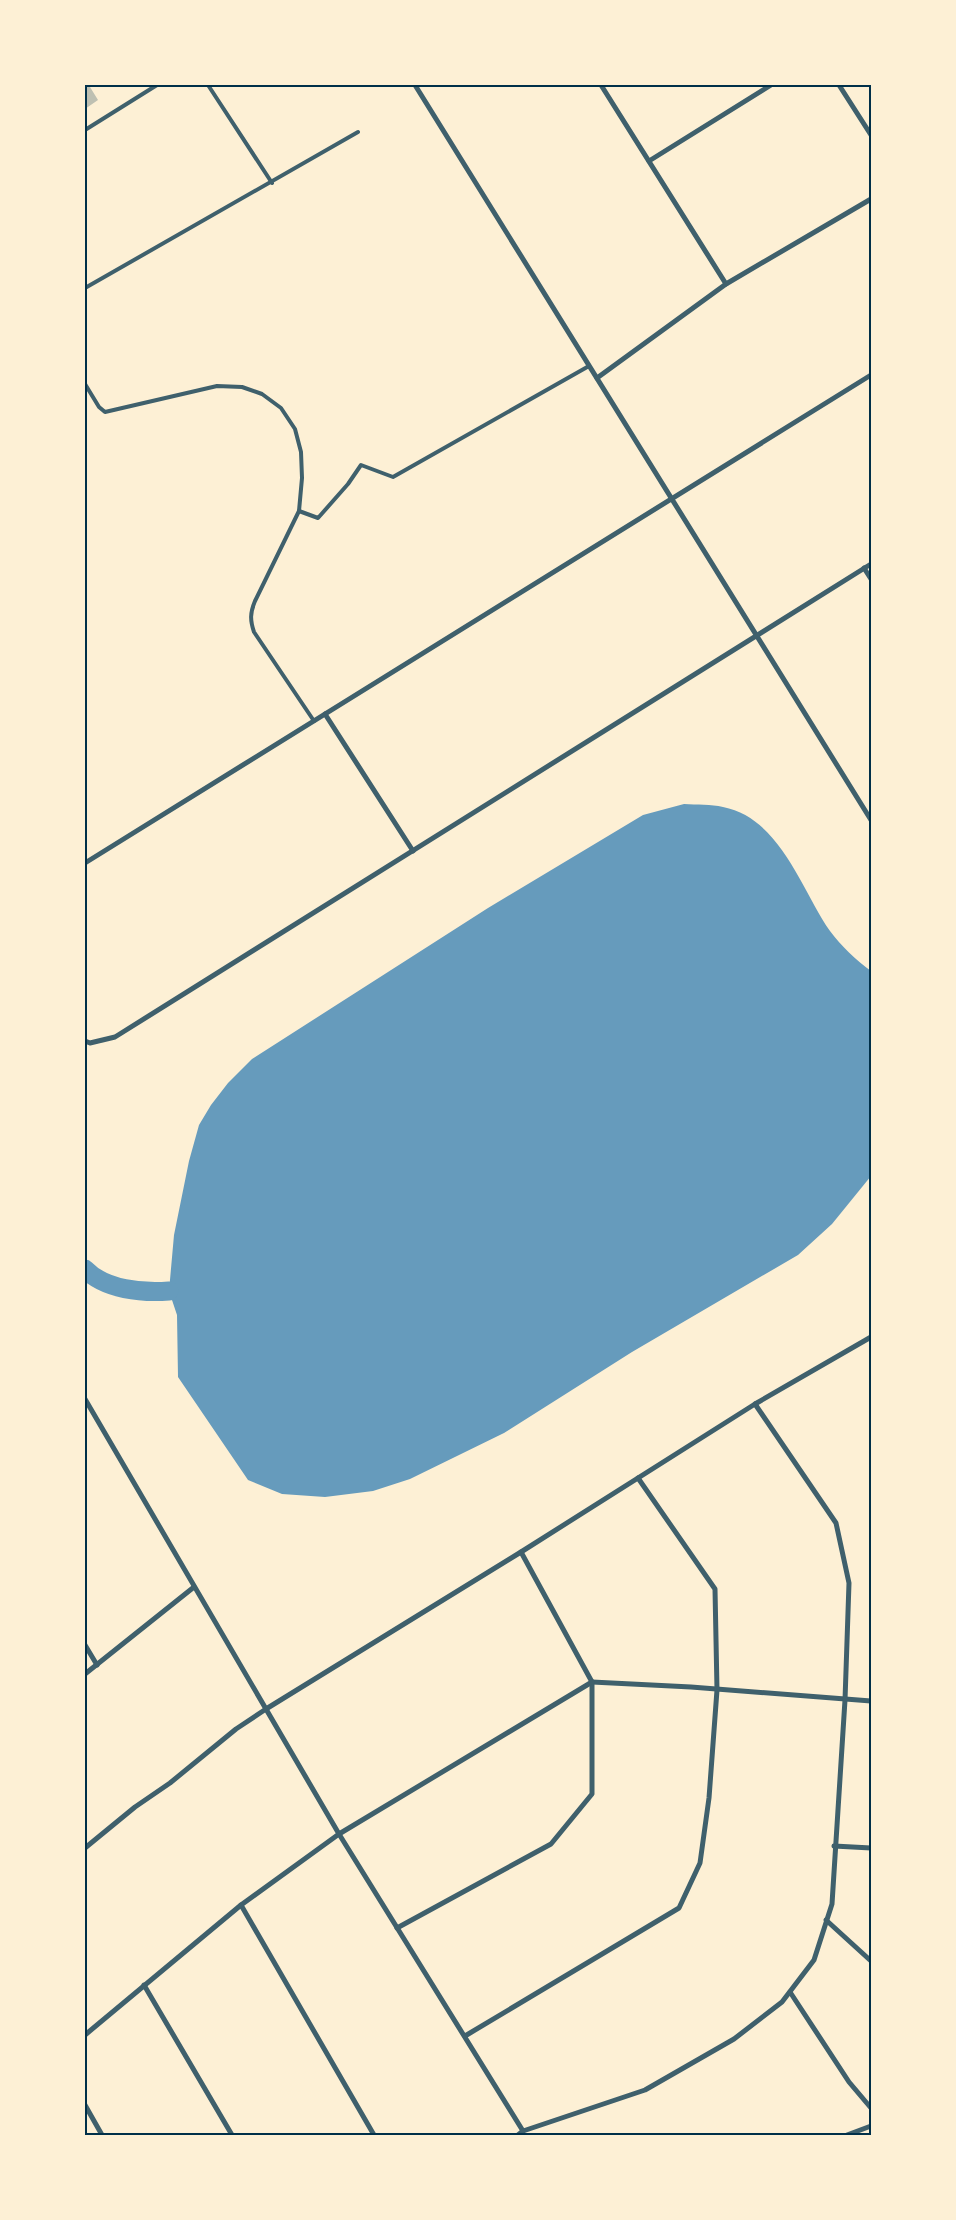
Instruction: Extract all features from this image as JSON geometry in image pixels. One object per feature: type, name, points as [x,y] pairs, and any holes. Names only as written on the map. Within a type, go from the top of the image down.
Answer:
[{"type":"street","points":[[415,85],[871,820]]},
{"type":"street","points":[[601,85],[726,284]]},
{"type":"street","points":[[649,161],[771,85]]},
{"type":"street","points":[[839,85],[871,135]]},
{"type":"street","points":[[597,378],[726,284],[871,199]]},
{"type":"street","points":[[85,863],[871,375]]},
{"type":"street","points":[[85,1041],[90,1043],[115,1037],[871,564]]},
{"type":"street","points":[[864,568],[871,579]]},
{"type":"street","points":[[325,714],[413,851]]},
{"type":"street","points":[[85,1848],[135,1807],[170,1783],[236,1729],[266,1709],[521,1552],[754,1404],[871,1337]]},
{"type":"street","points":[[85,1398],[339,1834],[523,2131]]},
{"type":"street","points":[[518,2135],[523,2131],[645,2090],[734,2039],[782,2002],[814,1960],[832,1904],[834,1846],[845,1700],[849,1583],[836,1523],[754,1404]]},
{"type":"street","points":[[465,2036],[679,1908],[700,1863],[709,1798],[717,1690],[715,1589],[638,1478]]},
{"type":"street","points":[[398,1928],[550,1844],[592,1794],[592,1682],[521,1552]]},
{"type":"street","points":[[85,1674],[194,1587]]},
{"type":"street","points":[[85,1645],[97,1665]]},
{"type":"street","points":[[85,2035],[241,1905],[339,1834],[359,1824],[592,1682],[871,1701]]},
{"type":"street","points":[[834,1846],[871,1848]]},
{"type":"street","points":[[241,1905],[374,2135]]},
{"type":"street","points":[[826,1920],[871,1961]]},
{"type":"street","points":[[144,1985],[232,2135]]},
{"type":"street","points":[[790,1992],[849,2082],[871,2108]]},
{"type":"street","points":[[85,2105],[102,2135]]},
{"type":"street","points":[[847,2135],[871,2126]]},
{"type":"lane","points":[[85,130],[158,85]]},
{"type":"lane","points":[[208,85],[272,183]]},
{"type":"lane","points":[[85,288],[272,183],[358,132]]},
{"type":"lane","points":[[299,511],[318,518],[348,484],[361,464],[393,477],[589,366]]},
{"type":"lane","points":[[85,384],[98,407],[105,412],[217,386],[242,387],[262,394],[281,408],[295,429],[302,452],[299,511],[255,601],[250,622],[254,632],[314,722]]},
{"type":"water","points":[[684,804],[723,807],[743,814],[760,825],[787,857],[830,931],[849,952],[871,971],[871,1176],[832,1224],[798,1255],[632,1352],[504,1433],[410,1479],[373,1491],[325,1497],[282,1494],[248,1480],[178,1377],[177,1315],[169,1291],[174,1235],[189,1161],[199,1125],[211,1105],[228,1083],[252,1059],[488,908],[643,815]]},
{"type":"building","points":[[85,85],[93,85],[90,87],[98,100],[85,109]]},
{"type":"waterway","points":[[85,1269],[103,1282],[125,1289],[169,1291]]}]
